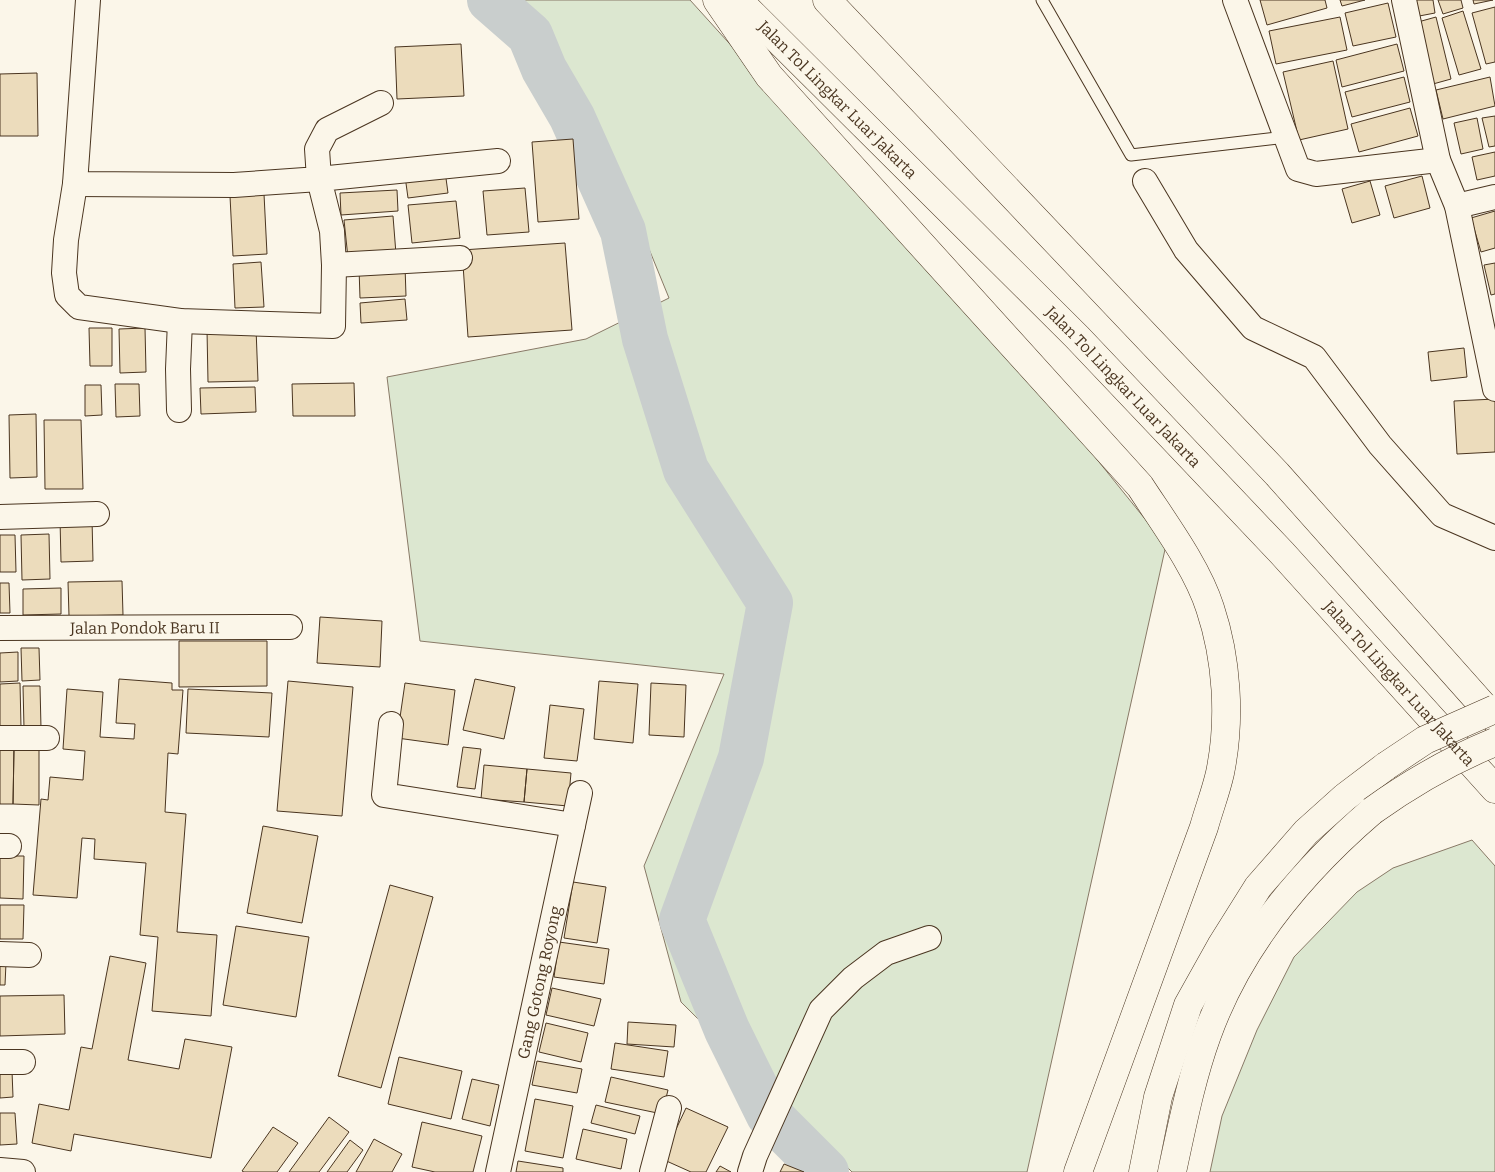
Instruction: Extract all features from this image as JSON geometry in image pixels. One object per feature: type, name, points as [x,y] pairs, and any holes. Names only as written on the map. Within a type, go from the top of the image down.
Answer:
[{"type":"highway","points":[[717,0],[770,76],[1140,486],[1184,554],[1210,607],[1224,665],[1226,720],[1220,772],[1204,827],[1078,1172]]},
{"type":"highway","name":"Jalan Tol Lingkar Luar Jakarta","points":[[738,0],[1077,336],[1282,553],[1495,789]]},
{"type":"highway","points":[[826,0],[1277,474],[1495,719]]},
{"type":"highway","points":[[1143,1172],[1158,1097],[1188,1005],[1221,946],[1258,887],[1306,832],[1345,797],[1386,766],[1425,740],[1495,709]]},
{"type":"highway","points":[[1172,1172],[1194,1076],[1206,1036],[1234,975],[1269,919],[1289,892],[1344,834],[1372,811],[1411,783],[1495,742]]},
{"type":"street","points":[[88,0],[74,184],[66,240],[64,273],[67,295],[79,307],[180,321],[333,326],[334,265],[332,231],[319,180],[317,149],[327,130],[381,103]]},
{"type":"street","points":[[1235,0],[1298,169],[1316,174],[1438,160]]},
{"type":"street","points":[[1404,0],[1438,160],[1457,206],[1492,362],[1495,389]]},
{"type":"street","points":[[74,184],[234,185],[319,180],[498,161]]},
{"type":"street","points":[[1145,181],[1186,250],[1253,328],[1314,357],[1380,445],[1442,515],[1495,538]]},
{"type":"street","points":[[1457,206],[1495,197]]},
{"type":"street","points":[[334,265],[460,258]]},
{"type":"street","points":[[180,321],[178,369],[180,410]]},
{"type":"street","points":[[0,517],[97,514]]},
{"type":"street","name":"Jalan Pondok Baru II","points":[[0,628],[290,627]]},
{"type":"street","points":[[391,724],[384,795],[573,824]]},
{"type":"street","points":[[0,738],[47,738]]},
{"type":"street","name":"Gang Gotong Royong","points":[[498,1172],[580,793]]},
{"type":"street","points":[[752,1164],[822,1010],[853,978],[886,953],[929,938]]},
{"type":"street","points":[[0,954],[29,955]]},
{"type":"street","points":[[652,1172],[669,1108]]},
{"type":"street","points":[[0,1170],[22,1172]]},
{"type":"lane","points":[[1042,0],[1131,155],[1286,137]]},
{"type":"green space","points":[[515,0],[690,0],[1024,369],[1166,545],[1027,1172],[852,1172],[681,1002],[644,866],[724,674],[420,641],[387,377],[586,339],[669,298],[600,129]]},
{"type":"green space","points":[[1472,840],[1495,866],[1495,1172],[1210,1172],[1222,1116],[1257,1030],[1294,957],[1357,892],[1393,868]]},
{"type":"building","points":[[1260,0],[1325,0],[1327,8],[1267,25]]},
{"type":"building","points":[[1340,0],[1365,0],[1342,6]]},
{"type":"building","points":[[1410,0],[1433,0],[1435,13],[1414,17]]},
{"type":"building","points":[[1438,0],[1461,0],[1463,8],[1443,14]]},
{"type":"building","points":[[1473,0],[1493,0],[1474,4]]},
{"type":"building","points":[[1388,3],[1396,37],[1353,46],[1345,13]]},
{"type":"building","points":[[1495,7],[1495,62],[1486,64],[1472,13]]},
{"type":"building","points":[[1463,11],[1481,69],[1459,75],[1442,18]]},
{"type":"building","points":[[1340,17],[1347,50],[1276,64],[1269,31]]},
{"type":"building","points":[[1436,17],[1451,79],[1433,84],[1418,22]]},
{"type":"building","points":[[461,44],[464,96],[397,99],[395,47]]},
{"type":"building","points":[[1397,44],[1404,71],[1342,87],[1336,60]]},
{"type":"building","points":[[1333,61],[1348,129],[1299,140],[1283,72]]},
{"type":"building","points":[[37,73],[38,136],[0,136],[0,74]]},
{"type":"building","points":[[1404,77],[1410,102],[1352,117],[1345,92]]},
{"type":"building","points":[[1490,77],[1495,106],[1443,119],[1436,90]]},
{"type":"building","points":[[1410,108],[1418,136],[1359,152],[1351,124]]},
{"type":"building","points":[[1495,116],[1495,146],[1489,147],[1482,118]]},
{"type":"building","points":[[1477,118],[1483,149],[1461,154],[1454,123]]},
{"type":"building","points":[[573,139],[579,219],[538,222],[532,142]]},
{"type":"building","points":[[1495,152],[1495,176],[1477,180],[1472,157]]},
{"type":"building","points":[[445,171],[448,193],[408,198],[405,176]]},
{"type":"building","points":[[1422,176],[1430,208],[1394,218],[1385,186]]},
{"type":"building","points":[[1370,181],[1380,215],[1352,223],[1342,189]]},
{"type":"building","points":[[525,188],[529,232],[487,235],[483,191]]},
{"type":"building","points":[[397,190],[398,211],[341,215],[340,193]]},
{"type":"building","points":[[264,194],[267,254],[233,256],[230,196]]},
{"type":"building","points":[[456,201],[460,238],[412,243],[408,205]]},
{"type":"building","points":[[1495,211],[1495,248],[1481,252],[1471,218]]},
{"type":"building","points":[[393,216],[396,254],[348,258],[344,220]]},
{"type":"building","points":[[565,243],[572,330],[468,337],[462,250]]},
{"type":"building","points":[[261,262],[264,307],[235,308],[233,264]]},
{"type":"building","points":[[1495,263],[1495,294],[1491,295],[1484,265]]},
{"type":"building","points":[[405,266],[406,296],[360,298],[359,268]]},
{"type":"building","points":[[405,299],[407,320],[361,323],[360,303]]},
{"type":"building","points":[[89,328],[112,328],[112,366],[90,366]]},
{"type":"building","points":[[145,328],[146,372],[120,373],[119,329]]},
{"type":"building","points":[[256,328],[258,381],[208,382],[207,330]]},
{"type":"building","points":[[1464,348],[1467,377],[1431,381],[1428,352]]},
{"type":"building","points":[[354,383],[355,416],[293,416],[292,384]]},
{"type":"building","points":[[115,384],[139,384],[140,416],[116,417]]},
{"type":"building","points":[[85,385],[101,385],[102,415],[85,416]]},
{"type":"building","points":[[255,387],[256,412],[201,414],[200,388]]},
{"type":"building","points":[[1495,399],[1495,452],[1457,454],[1454,401]]},
{"type":"building","points":[[36,414],[37,477],[10,478],[9,415]]},
{"type":"building","points":[[44,420],[81,420],[83,489],[45,489]]},
{"type":"building","points":[[60,519],[92,519],[93,561],[61,562]]},
{"type":"building","points":[[49,534],[50,579],[22,580],[21,535]]},
{"type":"building","points":[[0,535],[15,535],[16,572],[0,572]]},
{"type":"building","points":[[122,581],[123,615],[69,616],[68,582]]},
{"type":"building","points":[[0,583],[9,583],[10,613],[0,613]]},
{"type":"building","points":[[61,588],[61,614],[23,615],[23,589]]},
{"type":"building","points":[[320,617],[382,621],[380,667],[317,663]]},
{"type":"building","points":[[179,641],[267,641],[267,686],[179,687]]},
{"type":"building","points":[[21,648],[39,648],[40,680],[22,681]]},
{"type":"building","points":[[18,652],[18,681],[0,682],[0,653]]},
{"type":"building","points":[[119,679],[172,683],[172,690],[183,690],[178,754],[168,753],[165,812],[186,814],[177,932],[217,935],[211,1016],[152,1011],[158,937],[140,935],[146,863],[94,859],[95,839],[82,838],[77,898],[33,895],[41,799],[48,800],[50,777],[83,780],[85,751],[63,749],[67,689],[103,692],[100,737],[134,739],[135,724],[116,723]]},
{"type":"building","points":[[475,679],[515,687],[504,739],[463,730]]},
{"type":"building","points":[[288,681],[353,687],[342,816],[277,811]]},
{"type":"building","points":[[599,681],[638,684],[633,743],[594,739]]},
{"type":"building","points":[[20,683],[21,727],[0,728],[0,684]]},
{"type":"building","points":[[405,683],[455,690],[448,745],[397,738]]},
{"type":"building","points":[[651,683],[686,685],[684,737],[649,735]]},
{"type":"building","points":[[23,686],[40,686],[41,728],[24,728]]},
{"type":"building","points":[[188,689],[272,693],[269,737],[186,733]]},
{"type":"building","points":[[550,705],[584,709],[577,761],[544,758]]},
{"type":"building","points":[[463,747],[481,749],[475,789],[457,787]]},
{"type":"building","points":[[0,748],[14,748],[13,804],[0,804]]},
{"type":"building","points":[[14,748],[39,749],[39,805],[13,804]]},
{"type":"building","points":[[484,765],[527,769],[524,802],[481,799]]},
{"type":"building","points":[[527,769],[571,773],[568,806],[524,802]]},
{"type":"building","points":[[263,826],[318,836],[302,923],[247,913]]},
{"type":"building","points":[[0,856],[24,856],[23,899],[0,898]]},
{"type":"building","points":[[573,882],[606,887],[597,943],[564,938]]},
{"type":"building","points":[[390,885],[433,897],[381,1088],[338,1076]]},
{"type":"building","points":[[0,905],[24,905],[23,939],[0,939]]},
{"type":"building","points":[[236,926],[309,937],[296,1017],[223,1005]]},
{"type":"building","points":[[559,942],[609,949],[604,984],[554,977]]},
{"type":"building","points":[[110,956],[146,963],[128,1060],[179,1069],[185,1039],[232,1047],[211,1158],[74,1134],[71,1151],[32,1143],[39,1104],[69,1110],[81,1047],[92,1049]]},
{"type":"building","points":[[0,963],[6,963],[5,985],[0,985]]},
{"type":"building","points":[[552,988],[601,999],[594,1026],[546,1015]]},
{"type":"building","points":[[64,995],[65,1034],[0,1036],[0,996]]},
{"type":"building","points":[[628,1022],[676,1025],[674,1047],[627,1044]]},
{"type":"building","points":[[546,1023],[588,1033],[581,1062],[539,1052]]},
{"type":"building","points":[[615,1043],[668,1051],[664,1077],[611,1069]]},
{"type":"building","points":[[399,1057],[462,1071],[451,1119],[388,1104]]},
{"type":"building","points":[[537,1061],[582,1069],[577,1093],[532,1085]]},
{"type":"building","points":[[12,1071],[13,1097],[0,1098],[0,1072]]},
{"type":"building","points":[[611,1077],[668,1090],[662,1114],[605,1102]]},
{"type":"building","points":[[472,1079],[499,1085],[490,1126],[462,1119]]},
{"type":"building","points":[[535,1099],[573,1106],[563,1158],[525,1151]]},
{"type":"building","points":[[596,1105],[640,1116],[635,1134],[591,1123]]},
{"type":"building","points":[[686,1108],[728,1127],[706,1172],[691,1172],[662,1159]]},
{"type":"building","points":[[0,1113],[15,1113],[17,1144],[0,1145]]},
{"type":"building","points":[[329,1117],[349,1132],[319,1172],[289,1172]]},
{"type":"building","points":[[422,1122],[482,1136],[473,1172],[435,1172],[412,1167]]},
{"type":"building","points":[[273,1127],[298,1143],[277,1172],[242,1171]]},
{"type":"building","points":[[583,1129],[627,1139],[621,1169],[576,1159]]},
{"type":"building","points":[[374,1139],[402,1154],[392,1172],[356,1172]]},
{"type":"building","points":[[350,1140],[363,1150],[347,1172],[327,1172]]},
{"type":"building","points":[[518,1161],[563,1168],[563,1172],[516,1172]]},
{"type":"building","points":[[784,1164],[804,1172],[780,1172]]},
{"type":"building","points":[[720,1166],[731,1172],[716,1172]]},
{"type":"waterway","points":[[490,0],[530,35],[544,69],[572,117],[623,231],[645,339],[686,470],[770,603],[741,758],[682,920],[727,1030],[769,1115],[826,1172]]}]
